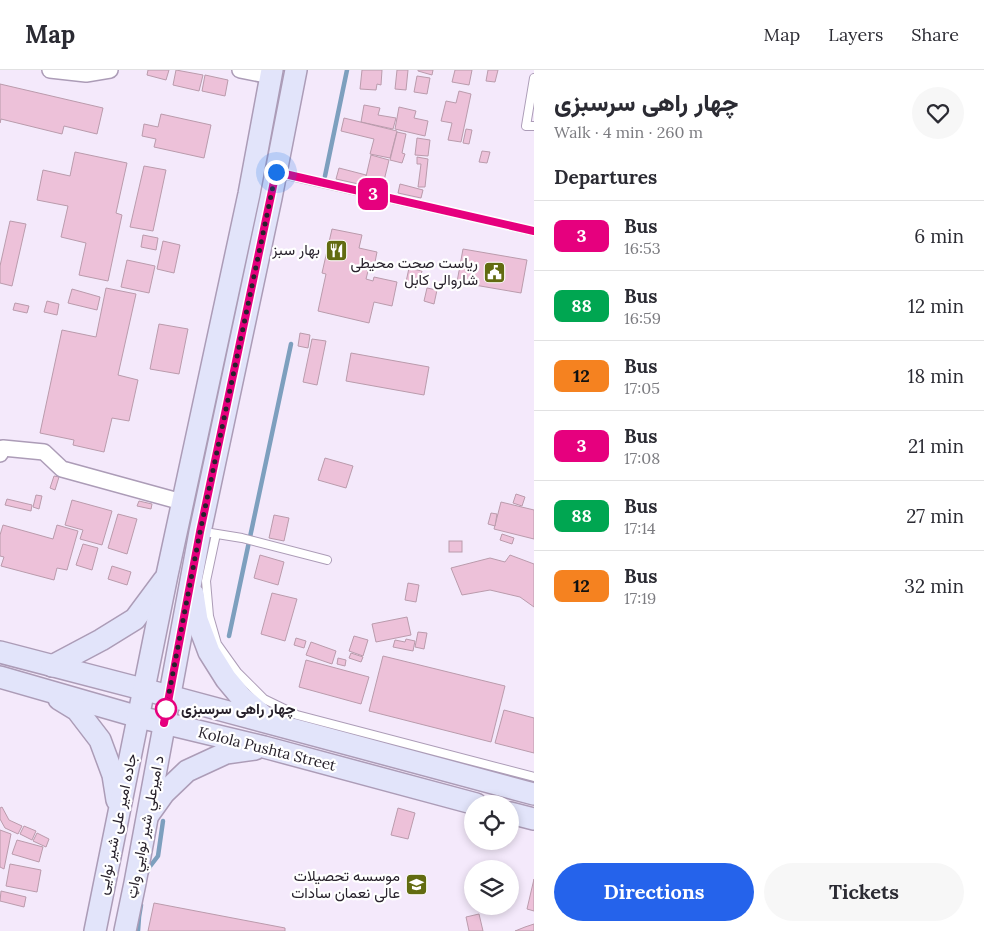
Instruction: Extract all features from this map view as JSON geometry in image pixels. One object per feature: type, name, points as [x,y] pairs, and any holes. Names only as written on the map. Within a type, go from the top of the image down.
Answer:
[{"type":"main road","name":"د امیرعلي شیر نوايي واټ","points":[[125,931],[191,580],[208,533],[296,70]]},
{"type":"main road","name":"جاده امیر علی شیر نوایی","points":[[95,931],[182,502],[249,194],[272,73]]},
{"type":"main road","points":[[52,666],[101,640],[134,619],[167,575]]},
{"type":"main road","points":[[191,580],[197,620],[210,652],[226,679],[241,697],[272,724]]},
{"type":"main road","points":[[0,652],[534,794]]},
{"type":"main road","name":"Kolola Pushta Street","points":[[0,677],[139,717],[464,801]]},
{"type":"main road","points":[[46,691],[77,710],[100,740],[114,775],[120,814]]},
{"type":"main road","points":[[146,818],[164,793],[187,771],[226,753],[264,748]]},
{"type":"main road","points":[[519,815],[534,819]]},
{"type":"street","points":[[50,70],[86,74],[110,70]]},
{"type":"street","points":[[240,70],[272,73]]},
{"type":"street","points":[[0,454],[3,448],[44,452],[62,470],[182,502]]},
{"type":"lane","points":[[534,78],[526,126],[534,126]]},
{"type":"lane","points":[[276,172],[534,231]]},
{"type":"lane","points":[[327,560],[242,538],[208,533],[206,581],[209,616],[217,644],[237,672],[264,699],[297,715],[534,777]]},
{"type":"building","points":[[148,70],[169,70],[166,80],[147,75]]},
{"type":"building","points":[[176,70],[203,75],[199,91],[173,85]]},
{"type":"building","points":[[362,70],[382,70],[381,85],[377,84],[376,90],[360,89]]},
{"type":"building","points":[[397,70],[408,70],[406,90],[395,89]]},
{"type":"building","points":[[418,70],[433,70],[432,75]]},
{"type":"building","points":[[455,70],[472,70],[469,85],[452,82]]},
{"type":"building","points":[[488,70],[498,70],[495,82],[486,81]]},
{"type":"building","points":[[205,75],[228,80],[225,96],[202,91]]},
{"type":"building","points":[[417,76],[430,78],[427,94],[414,92]]},
{"type":"building","points":[[0,84],[103,108],[97,134],[64,126],[62,134],[1,119],[0,123]]},
{"type":"building","points":[[459,91],[471,94],[461,142],[448,140],[452,123],[441,121],[446,101],[456,103]]},
{"type":"building","points":[[364,105],[380,108],[378,115],[396,118],[393,129],[361,122]]},
{"type":"building","points":[[399,107],[416,111],[414,118],[428,121],[425,136],[395,129]]},
{"type":"building","points":[[161,114],[211,125],[204,158],[154,147],[156,139],[142,136],[144,124],[158,127]]},
{"type":"building","points":[[344,118],[397,131],[390,158],[370,154],[374,139],[341,131]]},
{"type":"building","points":[[466,129],[472,130],[469,144],[463,143]]},
{"type":"building","points":[[397,132],[406,134],[402,153],[405,154],[402,163],[390,160]]},
{"type":"building","points":[[417,138],[430,140],[428,156],[415,155]]},
{"type":"building","points":[[482,151],[490,152],[487,163],[479,162]]},
{"type":"building","points":[[75,152],[127,163],[116,213],[122,215],[108,281],[79,275],[86,243],[61,237],[68,206],[37,200],[43,170],[70,176]]},
{"type":"building","points":[[371,155],[389,160],[382,189],[364,185]]},
{"type":"building","points":[[417,157],[428,159],[425,187],[418,187],[421,164],[417,164]]},
{"type":"building","points":[[144,166],[166,170],[153,231],[130,227]]},
{"type":"building","points":[[339,168],[366,175],[363,185],[336,179]]},
{"type":"building","points":[[400,184],[423,190],[421,198],[398,193]]},
{"type":"building","points":[[10,221],[26,224],[12,286],[0,283],[0,266]]},
{"type":"building","points":[[332,229],[362,235],[359,248],[377,252],[373,272],[368,271],[366,279],[373,281],[374,277],[397,282],[392,306],[374,302],[369,323],[318,311],[326,274],[322,273]]},
{"type":"building","points":[[143,235],[158,238],[156,250],[141,247]]},
{"type":"building","points":[[163,241],[180,245],[174,273],[157,269]]},
{"type":"building","points":[[463,249],[527,260],[521,293],[457,282]]},
{"type":"building","points":[[127,260],[155,266],[149,293],[121,287]]},
{"type":"building","points":[[409,268],[422,271],[418,285],[406,282]]},
{"type":"building","points":[[106,288],[136,294],[118,375],[138,380],[129,421],[112,418],[104,452],[73,445],[74,440],[40,433],[62,330],[96,337]]},
{"type":"building","points":[[427,288],[437,290],[434,304],[424,301]]},
{"type":"building","points":[[72,289],[100,297],[97,310],[68,303]]},
{"type":"building","points":[[47,301],[59,304],[57,315],[44,312]]},
{"type":"building","points":[[15,303],[29,306],[27,313],[13,310]]},
{"type":"building","points":[[159,324],[188,329],[179,374],[150,369]]},
{"type":"building","points":[[300,333],[310,335],[308,348],[298,346]]},
{"type":"building","points":[[312,339],[326,341],[317,385],[303,382]]},
{"type":"building","points":[[351,353],[429,367],[424,395],[346,381]]},
{"type":"building","points":[[325,458],[353,466],[346,488],[318,480]]},
{"type":"building","points":[[54,476],[59,477],[55,490],[50,488]]},
{"type":"building","points":[[516,494],[525,497],[522,506],[513,503]]},
{"type":"building","points":[[36,495],[42,496],[39,509],[33,507]]},
{"type":"building","points":[[7,499],[32,505],[31,511],[5,505]]},
{"type":"building","points":[[72,500],[112,511],[102,545],[80,539],[83,530],[65,525]]},
{"type":"building","points":[[139,501],[152,504],[151,509],[137,506]]},
{"type":"building","points":[[501,502],[534,510],[534,539],[494,529]]},
{"type":"building","points":[[491,513],[497,514],[495,526],[488,524]]},
{"type":"building","points":[[118,514],[137,519],[127,554],[108,548]]},
{"type":"building","points":[[274,515],[289,518],[284,541],[269,538]]},
{"type":"building","points":[[3,525],[53,539],[57,525],[78,531],[67,570],[57,568],[54,580],[1,566],[4,557],[0,556],[0,535]]},
{"type":"building","points":[[502,534],[514,538],[512,544],[500,540]]},
{"type":"building","points":[[449,541],[462,541],[462,552],[449,552]]},
{"type":"building","points":[[83,544],[98,548],[92,570],[76,565]]},
{"type":"building","points":[[260,555],[284,562],[278,585],[254,578]]},
{"type":"building","points":[[510,555],[534,564],[534,607],[520,597],[490,590],[462,595],[451,568],[490,558],[505,562]]},
{"type":"building","points":[[112,566],[131,572],[127,585],[108,579]]},
{"type":"building","points":[[408,583],[419,585],[416,602],[405,600]]},
{"type":"building","points":[[272,593],[297,599],[285,641],[261,634]]},
{"type":"building","points":[[407,617],[411,635],[376,642],[372,624]]},
{"type":"building","points":[[418,632],[427,633],[424,649],[415,647]]},
{"type":"building","points":[[354,636],[368,640],[363,656],[349,651]]},
{"type":"building","points":[[296,638],[306,641],[304,648],[294,645]]},
{"type":"building","points":[[406,639],[415,641],[413,651],[393,647],[395,640],[405,642]]},
{"type":"building","points":[[311,642],[336,651],[332,664],[306,655]]},
{"type":"building","points":[[351,653],[363,657],[361,662],[349,658]]},
{"type":"building","points":[[383,656],[505,686],[491,742],[369,711]]},
{"type":"building","points":[[338,658],[346,660],[345,666],[337,664]]},
{"type":"building","points":[[306,660],[369,677],[361,704],[299,687]]},
{"type":"building","points":[[504,710],[534,718],[534,753],[495,743]]},
{"type":"building","points":[[2,807],[9,820],[22,826],[18,834],[5,828],[0,819],[0,808]]},
{"type":"building","points":[[398,808],[415,813],[408,839],[391,835]]},
{"type":"building","points":[[24,826],[36,831],[32,840],[20,834]]},
{"type":"building","points":[[0,830],[11,834],[4,869],[0,867]]},
{"type":"building","points":[[37,833],[49,839],[46,847],[33,841]]},
{"type":"building","points":[[17,840],[43,847],[39,862],[12,854]]},
{"type":"building","points":[[10,864],[41,870],[37,892],[6,886]]},
{"type":"building","points":[[534,879],[534,911],[527,909]]},
{"type":"building","points":[[1,891],[26,897],[24,907],[0,901]]},
{"type":"building","points":[[154,903],[285,928],[285,931],[148,931]]},
{"type":"building","points":[[479,915],[483,931],[469,931],[466,917]]},
{"type":"building","points":[[534,924],[534,931],[515,931],[525,927]]},
{"type":"waterway","points":[[325,176],[347,70]]},
{"type":"waterway","points":[[229,636],[291,344]]},
{"type":"waterway","points":[[147,873],[158,856],[163,821]]},
{"type":"waterway","points":[[138,931],[141,905]]},
{"type":"bus line","name":"3","points":[[164,723],[200,532],[276,172],[534,231]]},
{"type":"place","name":"بهار سبز","points":[[336,250]]},
{"type":"place","name":"ریاست صحت محیطی شاروالی کابل","points":[[494,272]]},
{"type":"place","name":"چهار راهی سرسبزی","points":[[166,709]]},
{"type":"place","name":"موسسه تحصیلات عالی نعمان سادات","points":[[416,885]]},
{"type":"route","points":[[166,709],[200,532],[276,172]]}]
